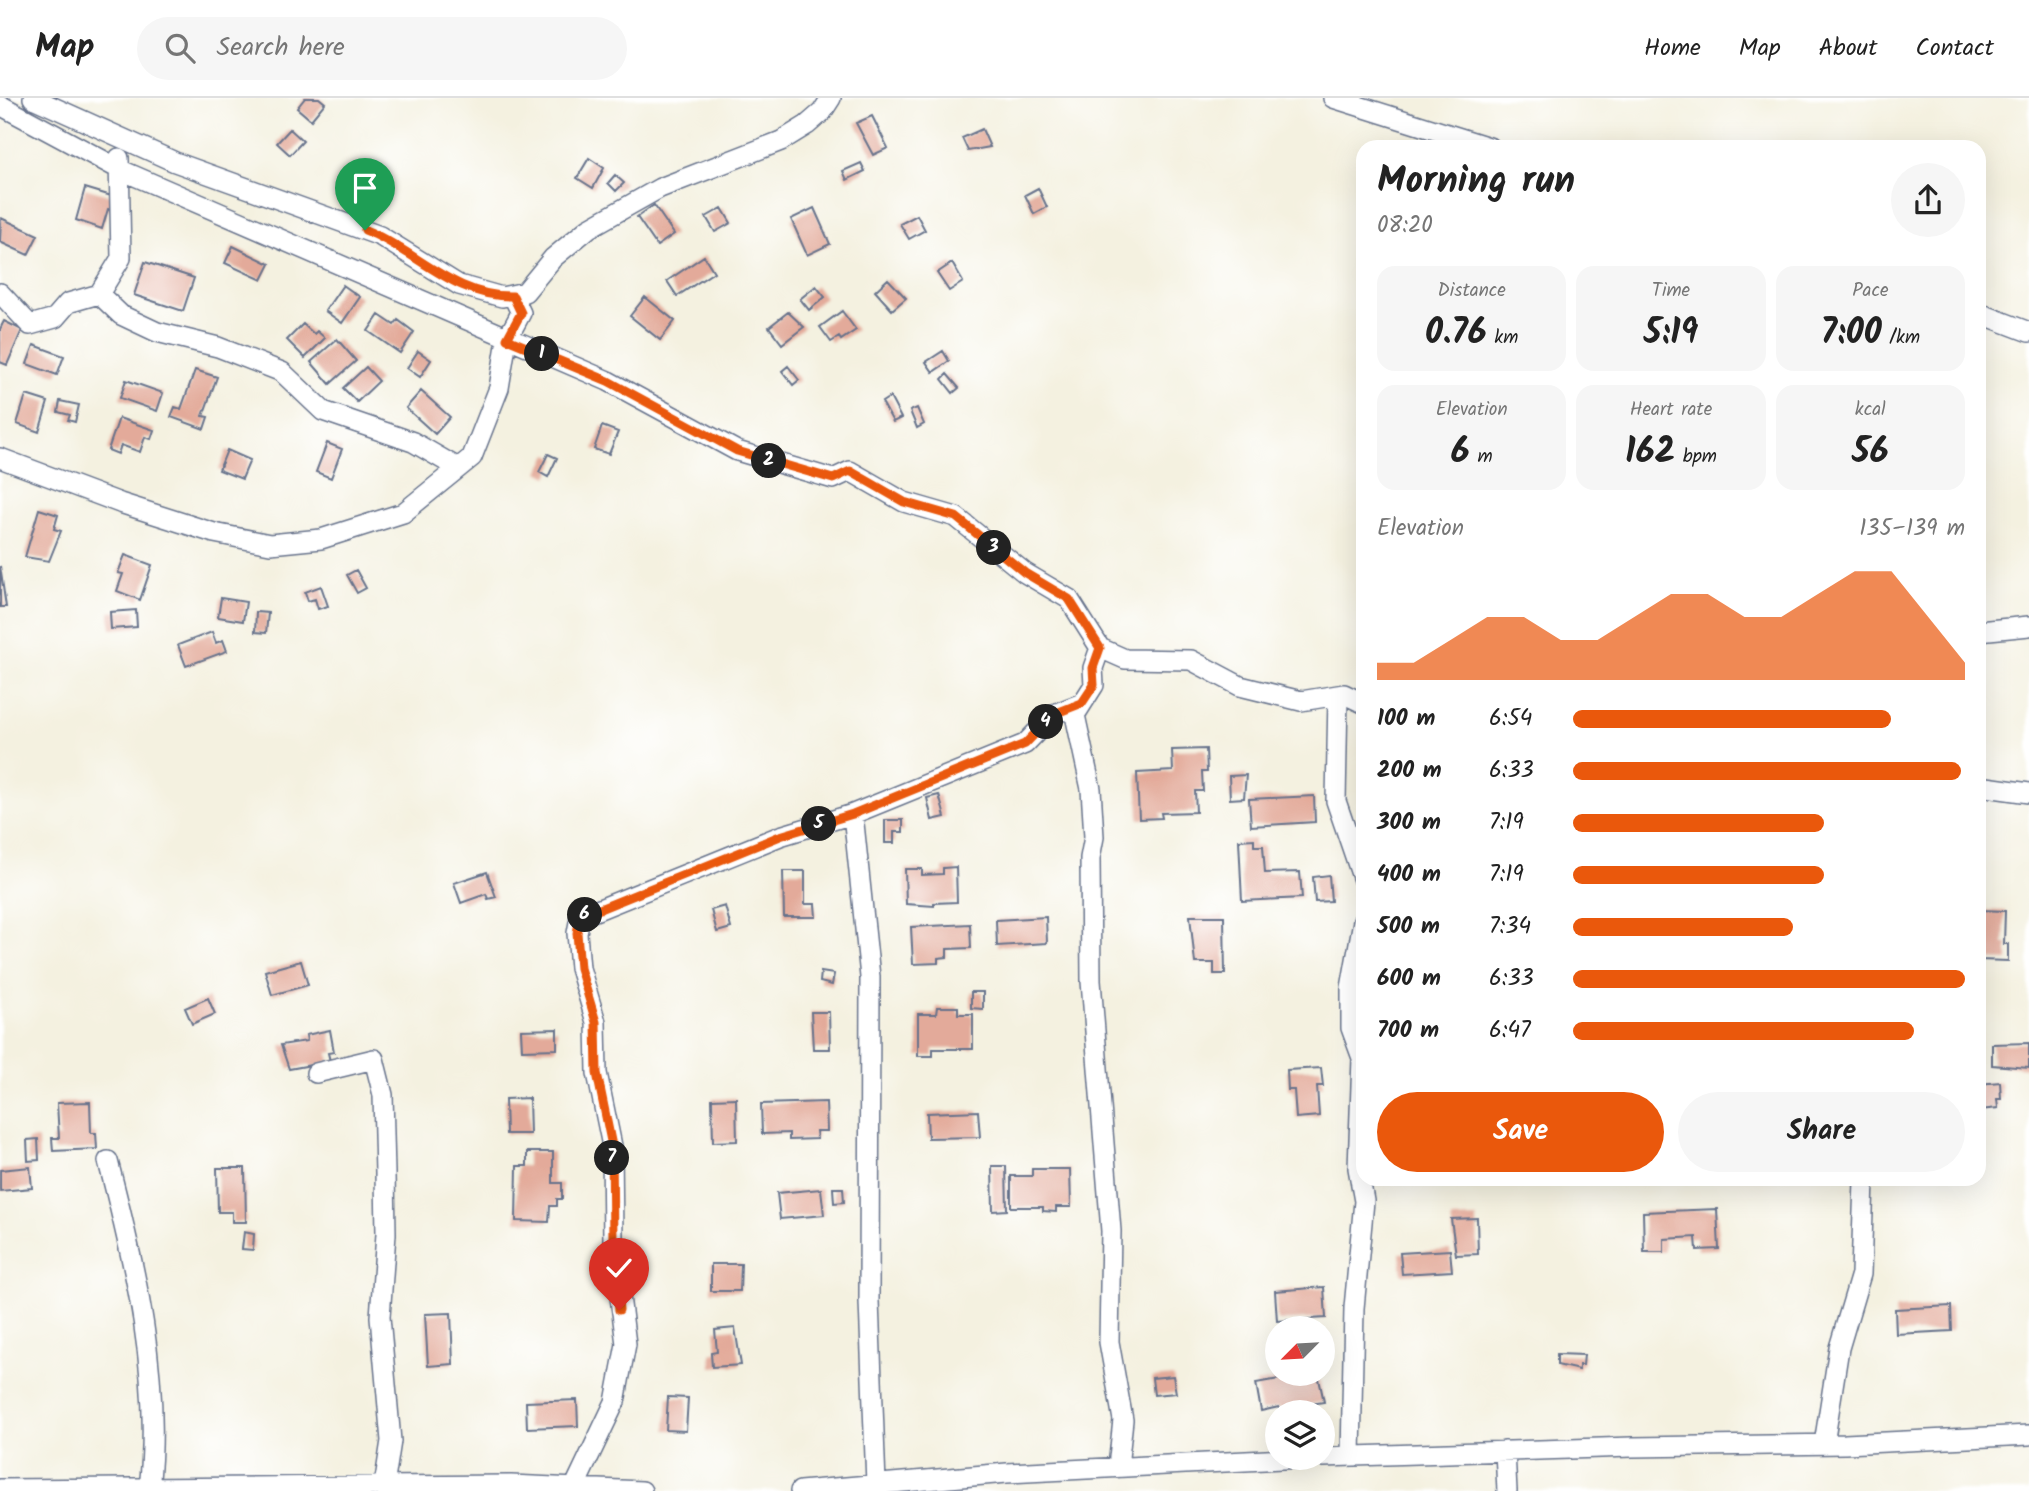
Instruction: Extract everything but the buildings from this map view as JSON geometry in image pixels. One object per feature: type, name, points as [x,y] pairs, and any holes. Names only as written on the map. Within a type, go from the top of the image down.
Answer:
[{"type":"street","points":[[33,98],[175,162],[380,236],[459,285],[481,293],[513,296],[535,284],[553,258],[589,228],[660,188],[781,141],[807,125],[822,112],[831,98]]},
{"type":"street","points":[[1333,98],[1467,140]]},
{"type":"street","points":[[0,105],[121,170],[608,381],[737,451],[833,479],[850,471],[904,502],[956,517],[1025,573],[1069,599],[1100,648],[1125,659],[1191,660],[1240,685],[1301,701],[1344,694],[1356,700]]},
{"type":"street","points":[[0,293],[30,325],[55,318],[68,303],[99,294],[121,258],[121,170],[114,136]]},
{"type":"street","points":[[99,294],[121,315],[157,332],[218,347],[282,372],[323,411],[413,442],[458,468]]},
{"type":"street","points":[[0,458],[120,503],[214,533],[270,544],[321,539],[403,513],[472,457],[499,388],[507,339],[521,313],[513,296]]},
{"type":"street","points":[[1986,316],[2029,332]]},
{"type":"street","points":[[1986,630],[2029,626]]},
{"type":"street","points":[[1100,648],[1093,668],[1094,685],[1075,715],[1091,789],[1094,837],[1090,858],[1091,981],[1111,1231],[1109,1342],[1123,1420],[1118,1467]]},
{"type":"street","points":[[1338,695],[1336,801],[1356,860]]},
{"type":"street","points":[[574,1488],[615,1402],[626,1344],[613,1241],[612,1146],[597,1073],[596,1022],[580,968],[577,933],[580,917],[780,836],[853,814],[1025,744],[1054,714],[1082,703]]},
{"type":"street","points":[[1986,787],[2029,793]]},
{"type":"street","points":[[853,814],[870,977],[869,1301],[876,1484]]},
{"type":"street","points":[[1356,960],[1351,988],[1351,1028],[1356,1042]]},
{"type":"street","points":[[316,1073],[374,1059],[383,1095],[386,1234],[380,1317],[391,1441],[384,1486]]},
{"type":"street","points":[[108,1161],[144,1323],[153,1455],[149,1488]]},
{"type":"street","points":[[1351,1455],[1354,1308],[1364,1201],[1361,1186]]},
{"type":"street","points":[[1824,1444],[1839,1348],[1861,1274],[1864,1186]]},
{"type":"street","points":[[1335,1456],[1824,1444],[2027,1434]]},
{"type":"street","points":[[1505,1451],[1507,1491]]},
{"type":"street","points":[[800,1491],[876,1484],[968,1484],[1118,1467],[1265,1460]]},
{"type":"street","points":[[0,1489],[384,1486],[642,1491]]},
{"type":"route","points":[[365,230],[392,243],[459,285],[481,293],[513,296],[521,313],[507,339],[608,381],[737,451],[833,479],[850,471],[904,502],[956,517],[1025,573],[1069,599],[1100,648],[1093,668],[1094,685],[1082,703],[1054,714],[1025,744],[853,814],[780,836],[580,917],[577,933],[580,968],[596,1022],[597,1073],[612,1146],[611,1196],[619,1310]]}]
